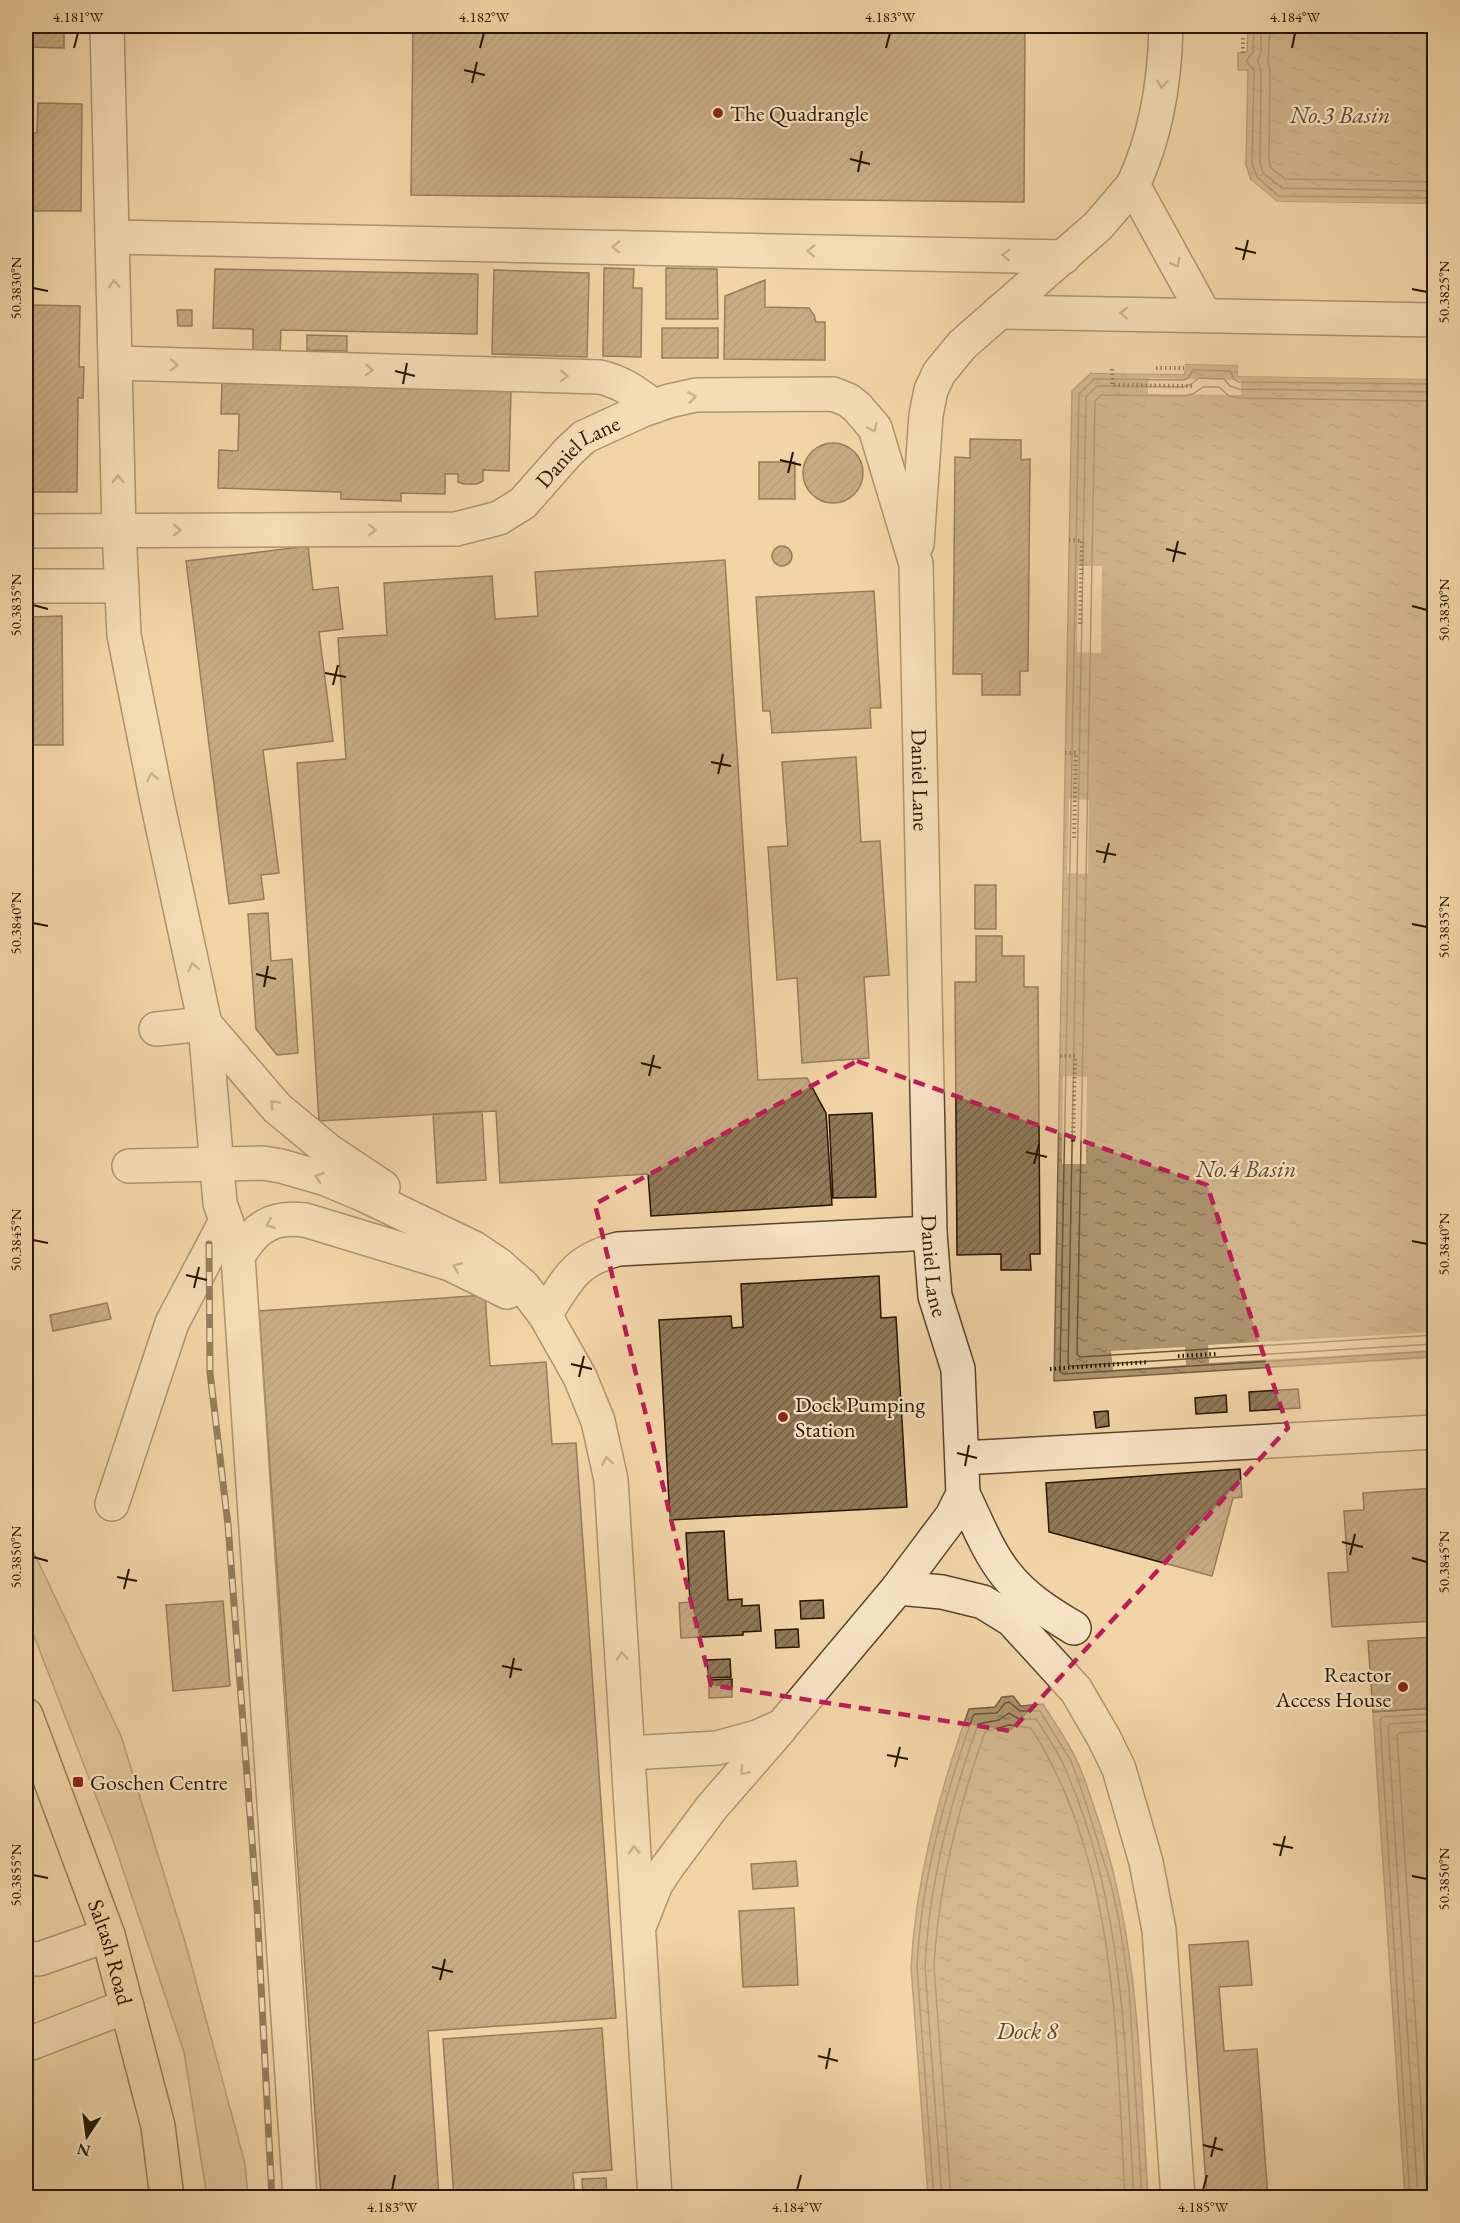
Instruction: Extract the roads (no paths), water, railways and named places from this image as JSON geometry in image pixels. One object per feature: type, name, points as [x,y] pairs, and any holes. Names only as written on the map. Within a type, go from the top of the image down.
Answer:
[{"type":"main road","name":"Saltash Road","points":[[26,1715],[108,1935],[158,2126],[167,2198]]},
{"type":"lane","points":[[107,26],[119,530],[124,634],[205,1024],[220,1203],[238,1256],[300,2198]]},
{"type":"lane","points":[[916,564],[926,414],[931,390],[939,373],[954,352],[1098,226],[1133,185],[1143,164],[1158,113],[1166,26]]},
{"type":"lane","points":[[1133,185],[1204,314]]},
{"type":"lane","points":[[112,237],[1064,257]]},
{"type":"lane","points":[[999,312],[1434,320]]},
{"type":"lane","points":[[116,363],[600,377],[629,387],[654,406]]},
{"type":"lane","name":"Daniel Lane","points":[[26,531],[456,529],[499,518],[524,502],[584,437],[654,406],[696,395],[832,394],[848,400],[867,416],[875,428],[916,564],[930,1233],[935,1296],[958,1369],[963,1494]]},
{"type":"lane","points":[[26,586],[122,586]]},
{"type":"lane","points":[[156,1029],[205,1024]]},
{"type":"lane","points":[[205,1024],[277,1108],[306,1134],[499,1265],[523,1286],[544,1315],[580,1377],[598,1421],[611,1480],[652,2194]]},
{"type":"lane","points":[[129,1166],[263,1163],[317,1176],[364,1195],[474,1248]]},
{"type":"lane","points":[[238,1256],[252,1235],[264,1226],[287,1219],[305,1220],[450,1264],[507,1292],[544,1315]]},
{"type":"lane","points":[[112,1504],[172,1323],[226,1221]]},
{"type":"lane","points":[[544,1315],[574,1272],[586,1260],[618,1249],[930,1233]]},
{"type":"lane","points":[[962,1458],[1434,1431]]},
{"type":"lane","points":[[638,1929],[656,1884],[668,1866],[712,1808],[898,1588],[952,1516],[963,1494]]},
{"type":"lane","points":[[898,1588],[942,1592],[1074,1628],[1029,1598],[1006,1574],[983,1536],[963,1494]]},
{"type":"lane","points":[[983,1602],[1012,1620],[1076,1690],[1119,1769],[1146,1862],[1159,1930],[1178,2198]]},
{"type":"lane","points":[[628,1753],[717,1748],[757,1737],[782,1726]]},
{"type":"lane","points":[[26,1958],[39,1959],[108,1935]]},
{"type":"lane","points":[[26,2045],[127,2006]]},
{"type":"water","name":"No.3 Basin","points":[[1248,26],[1434,26],[1434,204],[1277,202],[1251,180],[1246,165],[1248,70],[1238,70],[1238,53],[1247,52]]},
{"type":"water","name":"No.4 Basin","points":[[1184,364],[1238,365],[1238,376],[1434,379],[1434,1357],[1054,1381],[1072,391],[1091,373],[1184,374]]},
{"type":"water","name":"Dock 8","points":[[1013,1696],[1021,1706],[1043,1704],[1065,1738],[1084,1778],[1110,1858],[1121,1906],[1135,2002],[1148,2197],[928,2197],[911,1967],[918,1901],[939,1804],[969,1709],[995,1707],[1002,1697]]},
{"type":"water","points":[[1434,1708],[1434,2197],[1405,2197],[1373,1712]]},
{"type":"railway","points":[[209,1244],[210,1373],[228,1525],[257,1907],[272,2198]]},
{"type":"place","name":"The Quadrangle","points":[[718,113]]},
{"type":"place","name":"Dock Pumping Station","points":[[783,1417]]},
{"type":"place","name":"Reactor Access House","points":[[1403,1687]]},
{"type":"place","name":"Goschen Centre","points":[[78,1782]]}]
